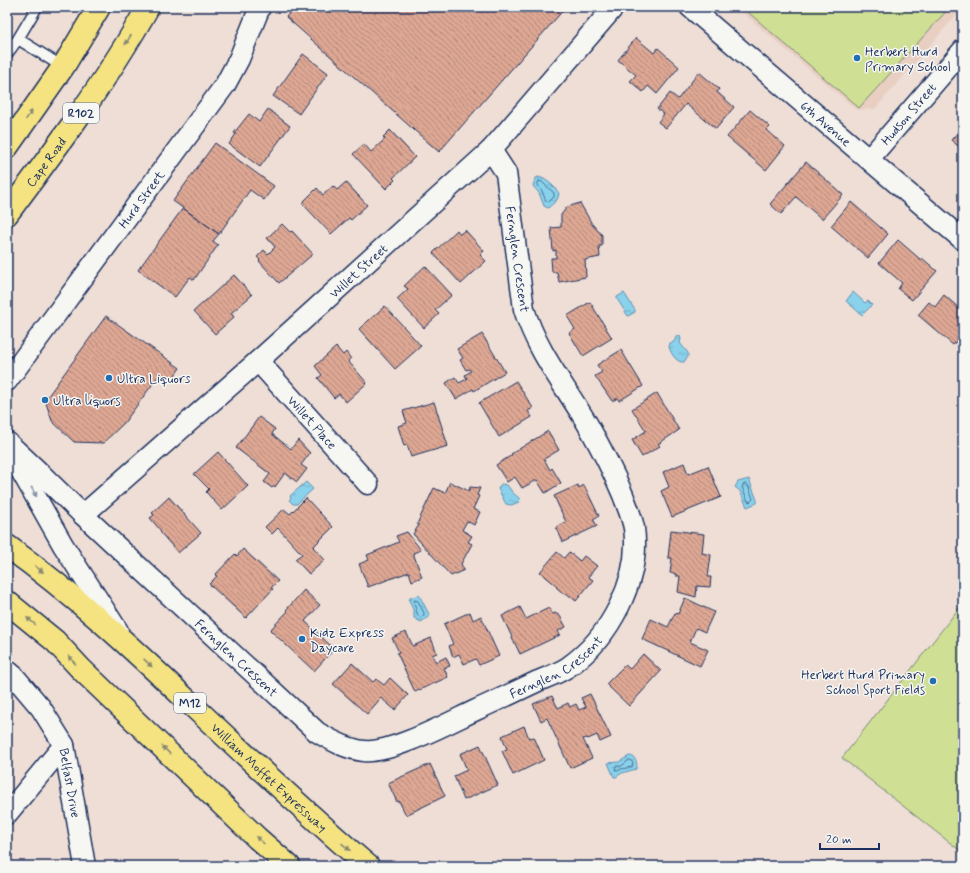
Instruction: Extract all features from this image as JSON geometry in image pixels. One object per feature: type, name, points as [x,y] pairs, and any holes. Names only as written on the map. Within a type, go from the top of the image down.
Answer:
[{"type":"main road","points":[[8,144],[63,68],[99,7]]},
{"type":"main road","name":"Cape Road","points":[[7,214],[53,152],[104,78],[148,7]]},
{"type":"main road","name":"William Moffet Expressway","points":[[7,546],[40,570],[124,641],[280,788],[368,866]]},
{"type":"main road","points":[[7,602],[55,641],[80,669],[257,838],[289,866]]},
{"type":"street","name":"Hurd Street","points":[[7,382],[225,85],[239,59],[260,7]]},
{"type":"street","name":"Willet Street","points":[[83,515],[258,361],[491,150],[614,7]]},
{"type":"street","name":"6th Avenue","points":[[690,7],[963,240]]},
{"type":"street","name":"Hudson Street","points":[[869,159],[963,50]]},
{"type":"street","name":"Fernglen Crescent","points":[[83,515],[317,732],[334,742],[349,748],[373,751],[393,747],[566,668],[584,655],[598,640],[612,620],[623,597],[632,570],[635,550],[634,528],[630,512],[613,469],[588,425],[543,353],[528,324],[524,309],[506,173],[491,150]]},
{"type":"street","name":"Willet Place","points":[[258,361],[368,484]]},
{"type":"street","points":[[7,442],[83,515]]},
{"type":"street","points":[[7,446],[63,545],[124,641]]},
{"type":"street","name":"Belfast Drive","points":[[7,670],[14,676],[41,708],[64,745],[85,866]]},
{"type":"street","points":[[7,814],[64,745]]},
{"type":"lane","points":[[7,54],[18,39],[37,7]]},
{"type":"lane","points":[[18,39],[63,68]]},
{"type":"shaded area","name":"Herbert Hurd Primary School","points":[[736,7],[963,7],[875,109],[857,110]]},
{"type":"green space","name":"Herbert Hurd Primary School","points":[[742,7],[950,7],[859,108]]},
{"type":"green space","name":"Herbert Hurd Primary School Sport Fields","points":[[963,603],[963,853],[842,758]]},
{"type":"water","points":[[541,177],[550,183],[559,194],[557,200],[548,208],[544,206],[539,193],[533,186],[535,179]]},
{"type":"water","points":[[853,292],[865,303],[868,301],[872,305],[862,315],[846,301]]},
{"type":"water","points":[[624,293],[635,310],[635,312],[628,316],[617,299],[617,297]]},
{"type":"water","points":[[680,336],[680,343],[688,353],[688,356],[684,362],[676,359],[669,347],[670,343],[674,342],[676,337]]},
{"type":"water","points":[[749,479],[757,503],[747,507],[740,491],[735,487],[738,482]]},
{"type":"water","points":[[306,482],[313,489],[297,504],[293,504],[289,500],[291,498],[290,496]]},
{"type":"water","points":[[501,484],[507,485],[520,499],[519,502],[511,505],[506,504],[498,489]]},
{"type":"water","points":[[419,595],[430,616],[421,622],[414,618],[414,612],[409,600],[410,598]]},
{"type":"water","points":[[629,756],[636,760],[636,769],[614,777],[608,763],[619,762]]},
{"type":"building","points":[[294,7],[413,7],[417,11],[420,7],[566,7],[439,152],[286,17]]},
{"type":"building","points":[[636,38],[654,53],[658,48],[679,67],[657,94],[648,86],[643,92],[630,81],[636,75],[618,60]]},
{"type":"building","points":[[303,54],[328,73],[299,114],[273,96]]},
{"type":"building","points":[[699,72],[719,89],[717,92],[734,107],[716,129],[686,104],[666,128],[658,122],[664,114],[657,109],[670,93],[678,99]]},
{"type":"building","points":[[268,109],[290,126],[260,167],[229,144],[236,134],[234,133],[249,114],[259,122]]},
{"type":"building","points":[[750,110],[770,127],[767,130],[785,146],[766,170],[727,137]]},
{"type":"building","points":[[963,127],[963,150],[951,140]]},
{"type":"building","points":[[390,130],[415,157],[393,178],[395,180],[386,189],[353,154],[364,144],[371,152],[385,139],[383,137]]},
{"type":"building","points":[[215,143],[274,186],[264,200],[250,190],[219,234],[173,201]]},
{"type":"building","points":[[806,162],[843,195],[822,219],[796,197],[781,214],[770,204]]},
{"type":"building","points":[[346,182],[367,205],[351,220],[349,218],[331,234],[302,203],[317,188],[323,195],[333,186],[337,190]]},
{"type":"building","points":[[851,202],[888,234],[868,258],[831,226]]},
{"type":"building","points":[[580,203],[592,224],[602,235],[602,246],[599,246],[600,257],[585,260],[586,277],[559,282],[557,272],[552,272],[551,258],[556,258],[556,250],[553,251],[551,228],[561,227],[561,215],[567,207]]},
{"type":"building","points":[[183,208],[219,234],[213,241],[218,245],[194,280],[190,277],[175,297],[138,270]]},
{"type":"building","points":[[282,224],[290,232],[292,231],[313,254],[279,283],[257,257],[264,250],[268,254],[275,247],[267,238]]},
{"type":"building","points":[[457,230],[460,234],[465,230],[484,251],[480,255],[486,261],[461,284],[433,253]]},
{"type":"building","points":[[898,240],[921,260],[922,258],[937,271],[912,300],[898,289],[902,283],[879,263]]},
{"type":"building","points":[[425,266],[452,295],[435,310],[439,314],[424,328],[397,299],[408,289],[404,286]]},
{"type":"building","points":[[234,275],[252,295],[231,313],[234,317],[215,334],[194,311]]},
{"type":"building","points":[[944,295],[960,309],[963,306],[963,334],[953,345],[918,315],[929,302],[935,307]]},
{"type":"building","points":[[590,302],[612,338],[583,356],[569,333],[575,329],[567,316]]},
{"type":"building","points":[[385,306],[421,346],[395,369],[359,329]]},
{"type":"building","name":"Ultra Liquors","points":[[106,316],[180,368],[170,382],[160,374],[124,423],[103,443],[74,442],[52,421],[45,400]]},
{"type":"building","points":[[482,334],[505,372],[474,391],[473,389],[456,399],[446,383],[455,377],[459,383],[467,379],[465,375],[471,371],[469,369],[466,370],[460,360],[463,358],[457,349]]},
{"type":"building","points":[[336,347],[343,355],[346,352],[351,359],[348,361],[367,383],[346,402],[339,394],[334,398],[318,378],[322,375],[315,366]]},
{"type":"building","points":[[621,350],[643,386],[619,401],[618,398],[612,401],[595,376],[602,372],[597,365]]},
{"type":"building","points":[[516,381],[533,408],[528,411],[532,417],[499,437],[479,403]]},
{"type":"building","points":[[657,393],[679,430],[658,444],[660,446],[642,457],[632,440],[646,431],[632,409]]},
{"type":"building","points":[[434,402],[448,446],[411,457],[407,445],[404,446],[398,426],[407,423],[403,411]]},
{"type":"building","points":[[259,417],[275,429],[272,434],[291,449],[298,440],[310,453],[301,465],[307,469],[297,482],[285,473],[275,487],[274,486],[272,488],[264,482],[270,474],[236,448]]},
{"type":"building","points":[[548,431],[559,450],[544,459],[550,470],[552,468],[561,483],[545,493],[537,480],[522,488],[515,477],[507,482],[496,465]]},
{"type":"building","points":[[218,452],[248,486],[222,510],[206,492],[209,489],[194,474]]},
{"type":"building","points":[[684,463],[688,474],[708,466],[721,497],[672,517],[661,491],[669,487],[663,472]]},
{"type":"building","points":[[450,482],[469,491],[470,487],[480,488],[477,495],[479,496],[473,509],[480,512],[474,525],[467,521],[462,530],[472,536],[468,542],[472,544],[461,564],[464,570],[451,576],[413,534],[419,525],[417,524],[434,488],[445,493]]},
{"type":"building","points":[[578,485],[579,488],[584,485],[599,516],[593,519],[597,526],[563,542],[556,527],[566,522],[554,496]]},
{"type":"building","points":[[169,497],[201,533],[178,553],[150,518],[154,515],[152,513]]},
{"type":"building","points":[[306,498],[333,527],[313,547],[325,560],[309,574],[295,559],[302,554],[278,528],[272,534],[265,527],[284,509],[290,514]]},
{"type":"building","points":[[671,530],[704,534],[702,553],[711,555],[708,577],[711,577],[710,587],[697,586],[696,597],[678,592],[680,576],[670,573],[672,558],[668,558]]},
{"type":"building","points":[[407,532],[421,550],[413,553],[422,577],[412,581],[409,572],[368,587],[359,564],[369,560],[367,555],[399,542],[396,536]]},
{"type":"building","points":[[243,549],[278,581],[271,588],[273,589],[246,618],[209,584],[217,576],[215,575],[235,554],[237,556]]},
{"type":"building","points":[[557,552],[564,558],[569,552],[580,561],[584,556],[597,566],[588,577],[593,580],[576,601],[566,593],[565,595],[556,587],[557,586],[540,572]]},
{"type":"building","name":"Kidz Express Daycare","points":[[304,590],[320,605],[305,621],[334,649],[314,671],[270,630],[288,611],[286,610]]},
{"type":"building","points":[[685,598],[714,612],[705,632],[696,628],[690,642],[708,650],[700,666],[642,639],[651,619],[668,627],[675,613],[678,614]]},
{"type":"building","points":[[520,607],[526,619],[549,608],[552,614],[555,613],[560,616],[566,627],[558,631],[560,635],[520,654],[502,616]]},
{"type":"building","points":[[470,612],[473,620],[481,616],[499,656],[479,665],[476,659],[464,664],[459,654],[453,657],[449,646],[453,644],[444,624]]},
{"type":"building","points":[[406,632],[413,646],[431,638],[437,653],[432,655],[436,662],[446,657],[450,666],[444,668],[448,677],[415,692],[397,653],[399,652],[392,638]]},
{"type":"building","points":[[643,654],[661,671],[629,706],[606,684],[625,665],[630,669]]},
{"type":"building","points":[[352,663],[373,682],[376,679],[384,685],[390,678],[408,695],[395,710],[381,698],[367,714],[333,684]]},
{"type":"building","points":[[590,694],[611,737],[600,742],[597,735],[588,739],[583,739],[592,758],[570,768],[547,718],[541,721],[533,704],[552,696],[558,708],[568,703],[570,707],[576,704],[579,710],[586,707],[581,698]]},
{"type":"building","points":[[524,726],[529,738],[534,737],[544,760],[513,775],[502,751],[507,749],[502,736]]},
{"type":"building","points":[[480,745],[498,785],[464,800],[454,776],[467,770],[460,754]]},
{"type":"building","points":[[430,764],[445,796],[406,815],[399,801],[397,802],[388,783]]},
{"type":"place","name":"Herbert Hurd Primary School","points":[[857,58]]},
{"type":"place","name":"Ultra Liquors","points":[[109,378]]},
{"type":"place","name":"Ultra liquors","points":[[45,400]]},
{"type":"place","name":"Kidz Express Daycare","points":[[302,639]]},
{"type":"place","name":"Herbert Hurd Primary School Sport Fields","points":[[933,681]]}]
